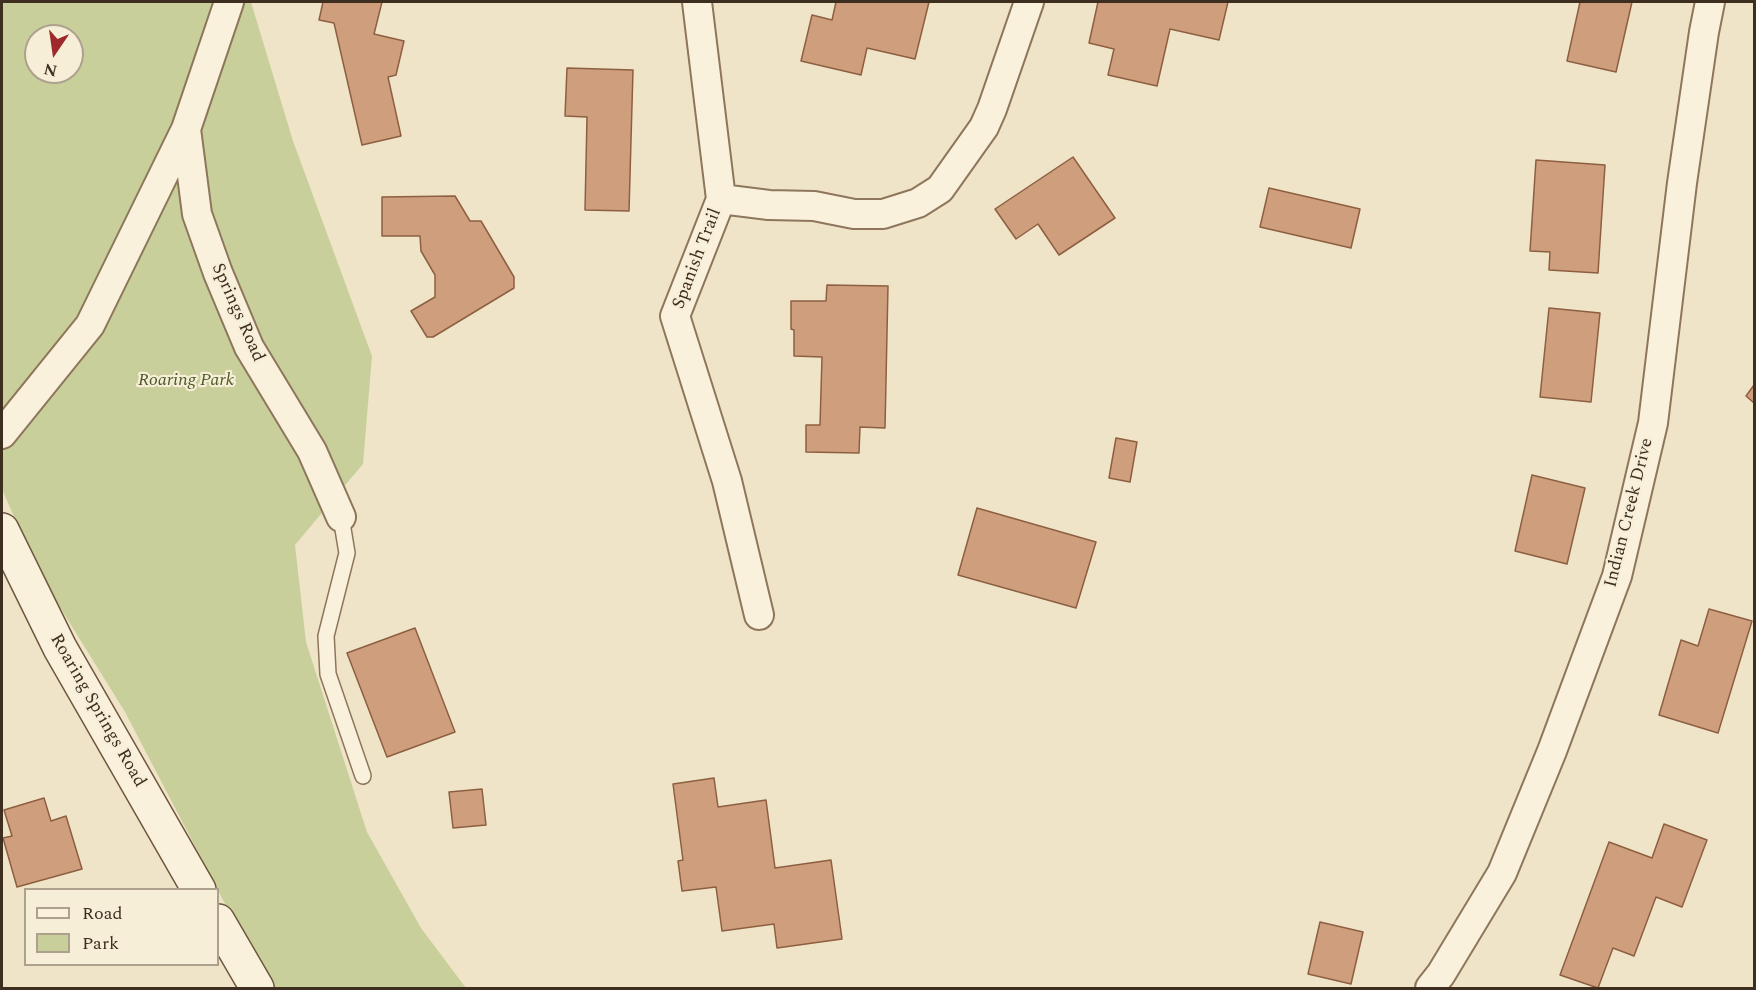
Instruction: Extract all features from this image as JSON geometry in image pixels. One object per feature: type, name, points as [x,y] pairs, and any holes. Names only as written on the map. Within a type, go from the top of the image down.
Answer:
[{"type":"street","name":"Springs Road","points":[[2,434],[90,325],[186,129],[229,2]]},
{"type":"street","name":"Spanish Trail","points":[[697,2],[721,199],[675,316],[727,481],[759,615]]},
{"type":"street","points":[[721,199],[769,206],[814,206],[854,214],[883,214],[918,203],[940,189],[984,127],[993,109],[1029,2]]},
{"type":"street","name":"Indian Creek Drive","points":[[1430,988],[1441,974],[1502,873],[1552,751],[1617,576],[1653,423],[1682,183],[1710,2]]},
{"type":"street","name":"Springs Road","points":[[186,129],[197,214],[218,273],[249,347],[312,451],[341,517]]},
{"type":"street","name":"Roaring Springs Road","points":[[2,530],[60,648],[198,888]]},
{"type":"street","points":[[219,923],[257,988]]},
{"type":"lane","points":[[341,517],[347,553],[326,636],[328,675],[363,776]]},
{"type":"green space","name":"Roaring Park","points":[[2,2],[251,2],[293,141],[372,356],[363,464],[295,545],[306,642],[367,832],[421,928],[466,988],[271,988],[125,712],[38,572],[2,489]]},
{"type":"building","points":[[323,2],[382,2],[374,34],[404,41],[396,75],[388,77],[401,136],[362,145],[334,23],[319,20]]},
{"type":"building","points":[[836,2],[929,2],[915,59],[867,48],[861,75],[801,61],[812,15],[832,20]]},
{"type":"building","points":[[1098,2],[1228,2],[1219,40],[1170,29],[1157,86],[1108,75],[1114,49],[1089,43]]},
{"type":"building","points":[[1580,2],[1632,2],[1616,72],[1567,61]]},
{"type":"building","points":[[567,68],[633,70],[629,211],[585,210],[587,117],[565,116]]},
{"type":"building","points":[[1073,157],[1115,218],[1059,255],[1038,224],[1016,239],[995,209]]},
{"type":"building","points":[[1536,160],[1605,165],[1598,273],[1549,270],[1550,252],[1530,251]]},
{"type":"building","points":[[1269,188],[1360,209],[1351,248],[1260,227]]},
{"type":"building","points":[[455,196],[470,221],[481,221],[514,277],[514,288],[433,337],[427,337],[411,311],[435,297],[435,275],[421,251],[420,236],[382,236],[382,197]]},
{"type":"building","points":[[827,285],[888,286],[885,428],[860,427],[859,453],[806,452],[806,425],[820,425],[822,357],[794,356],[791,301],[826,301]]},
{"type":"building","points":[[1549,308],[1600,313],[1591,402],[1540,397]]},
{"type":"building","points":[[1754,385],[1754,403],[1746,396]]},
{"type":"building","points":[[1116,438],[1137,442],[1130,482],[1109,478]]},
{"type":"building","points":[[1532,475],[1585,488],[1567,564],[1515,551]]},
{"type":"building","points":[[977,508],[1096,542],[1076,608],[958,575]]},
{"type":"building","points":[[1709,609],[1752,621],[1718,733],[1659,715],[1681,640],[1698,646]]},
{"type":"building","points":[[415,628],[455,732],[387,757],[347,653]]},
{"type":"building","points":[[714,778],[718,807],[766,800],[775,868],[831,860],[842,939],[777,948],[774,924],[722,931],[716,887],[682,891],[678,861],[683,860],[673,784]]},
{"type":"building","points":[[482,789],[486,825],[453,828],[449,792]]},
{"type":"building","points":[[44,798],[51,821],[66,816],[82,869],[17,887],[3,838],[12,836],[4,810]]},
{"type":"building","points":[[1664,824],[1707,840],[1682,907],[1656,897],[1634,956],[1613,948],[1598,988],[1560,975],[1609,842],[1652,858]]},
{"type":"building","points":[[1320,922],[1363,932],[1351,984],[1308,974]]}]
